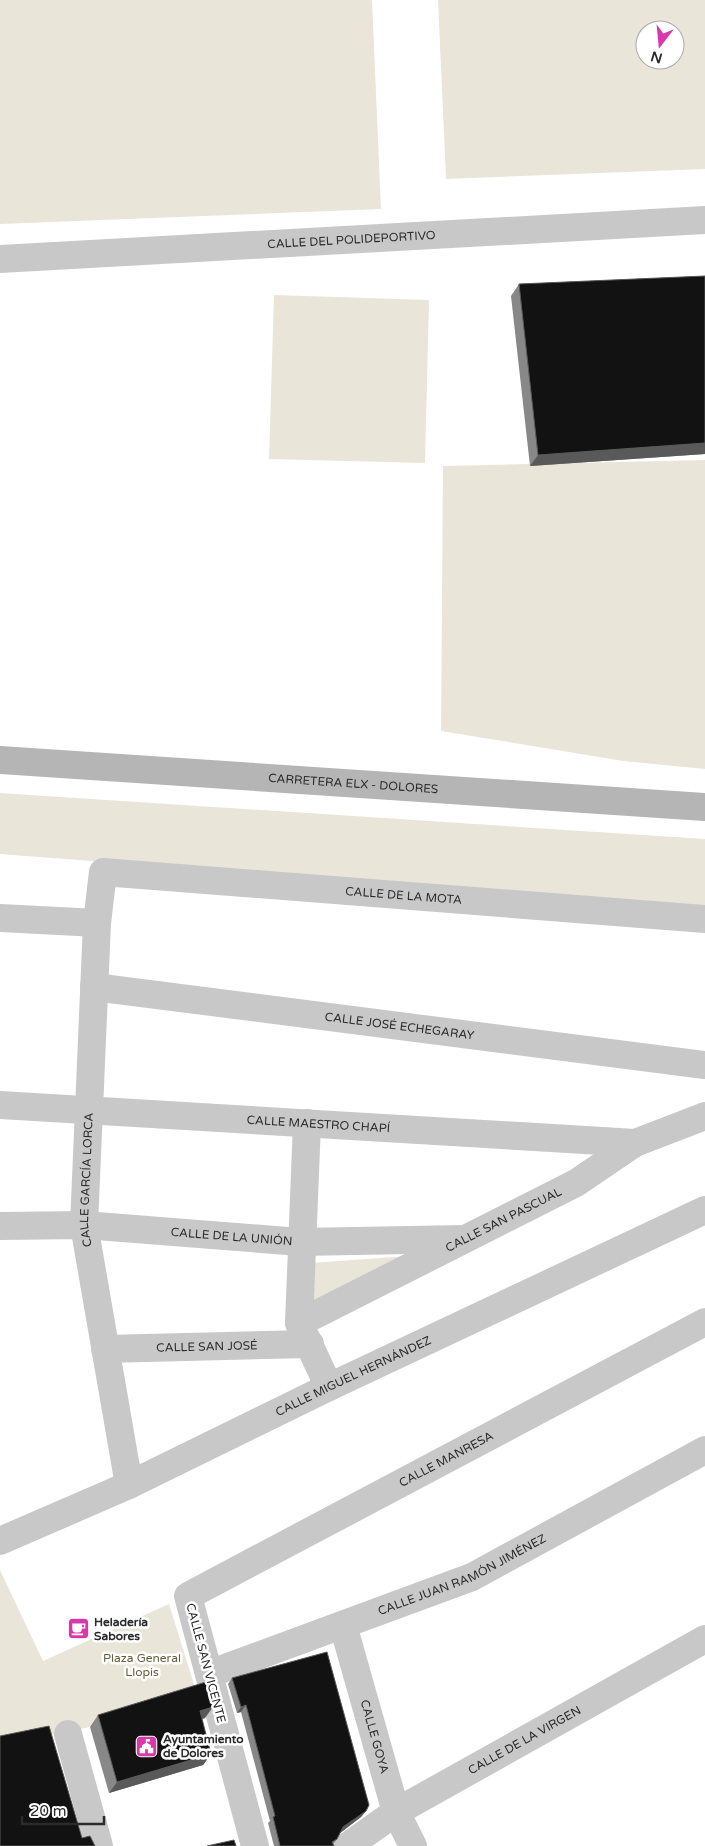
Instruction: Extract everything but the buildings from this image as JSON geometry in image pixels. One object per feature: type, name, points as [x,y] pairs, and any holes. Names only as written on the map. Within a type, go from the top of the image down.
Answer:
[{"type":"main road","name":"CARRETERA ELX - DOLORES","points":[[0,760],[705,806]]},
{"type":"street","name":"CALLE DEL POLIDEPORTIVO","points":[[0,258],[705,220]]},
{"type":"street","name":"CALLE DE LA MOTA","points":[[103,872],[705,919]]},
{"type":"street","name":"CALLE GARCÍA LORCA","points":[[103,872],[97,923],[84,1225],[129,1485]]},
{"type":"street","points":[[0,918],[97,923]]},
{"type":"street","name":"CALLE JOSÉ ECHEGARAY","points":[[94,987],[705,1065]]},
{"type":"street","name":"CALLE MAESTRO CHAPÍ","points":[[0,1105],[635,1143]]},
{"type":"street","name":"CALLE SAN PASCUAL","points":[[305,1333],[464,1239],[576,1183],[635,1143],[705,1116]]},
{"type":"street","points":[[307,1123],[300,1242],[305,1333],[329,1387]]},
{"type":"street","name":"CALLE MIGUEL HERNÁNDEZ","points":[[0,1540],[129,1485],[329,1387],[705,1210]]},
{"type":"street","name":"CALLE DE LA UNIÓN","points":[[0,1226],[84,1225],[300,1242],[464,1239]]},
{"type":"street","name":"CALLE MANRESA","points":[[188,1596],[705,1322]]},
{"type":"street","name":"CALLE SAN JOSÉ","points":[[105,1349],[305,1333]]},
{"type":"street","name":"CALLE JUAN RAMÓN JIMÉNEZ","points":[[209,1674],[472,1577],[705,1450]]},
{"type":"street","name":"CALLE SAN VICENTE","points":[[188,1596],[255,1846]]},
{"type":"street","name":"CALLE GOYA","points":[[343,1625],[396,1812],[413,1846]]},
{"type":"street","name":"CALLE DE LA VIRGEN","points":[[348,1846],[396,1812],[705,1639]]},
{"type":"street","points":[[68,1734],[99,1846]]},
{"type":"green space","points":[[0,0],[372,0],[381,209],[0,224]]},
{"type":"green space","points":[[438,0],[705,0],[705,169],[446,179]]},
{"type":"green space","points":[[274,295],[429,300],[425,463],[269,459]]},
{"type":"green space","points":[[705,460],[705,769],[623,761],[441,731],[443,466]]},
{"type":"green space","points":[[0,793],[705,839],[705,908],[0,854]]},
{"type":"green space","points":[[422,1255],[309,1305],[311,1263]]},
{"type":"green space","name":"Plaza General Llopis","points":[[0,1570],[43,1661],[169,1604],[197,1694],[90,1727],[0,1745]]},
{"type":"place","name":"Heladería Sabores","points":[[78,1629]]},
{"type":"place","name":"Ayuntamiento de Dolores","points":[[147,1746]]}]
